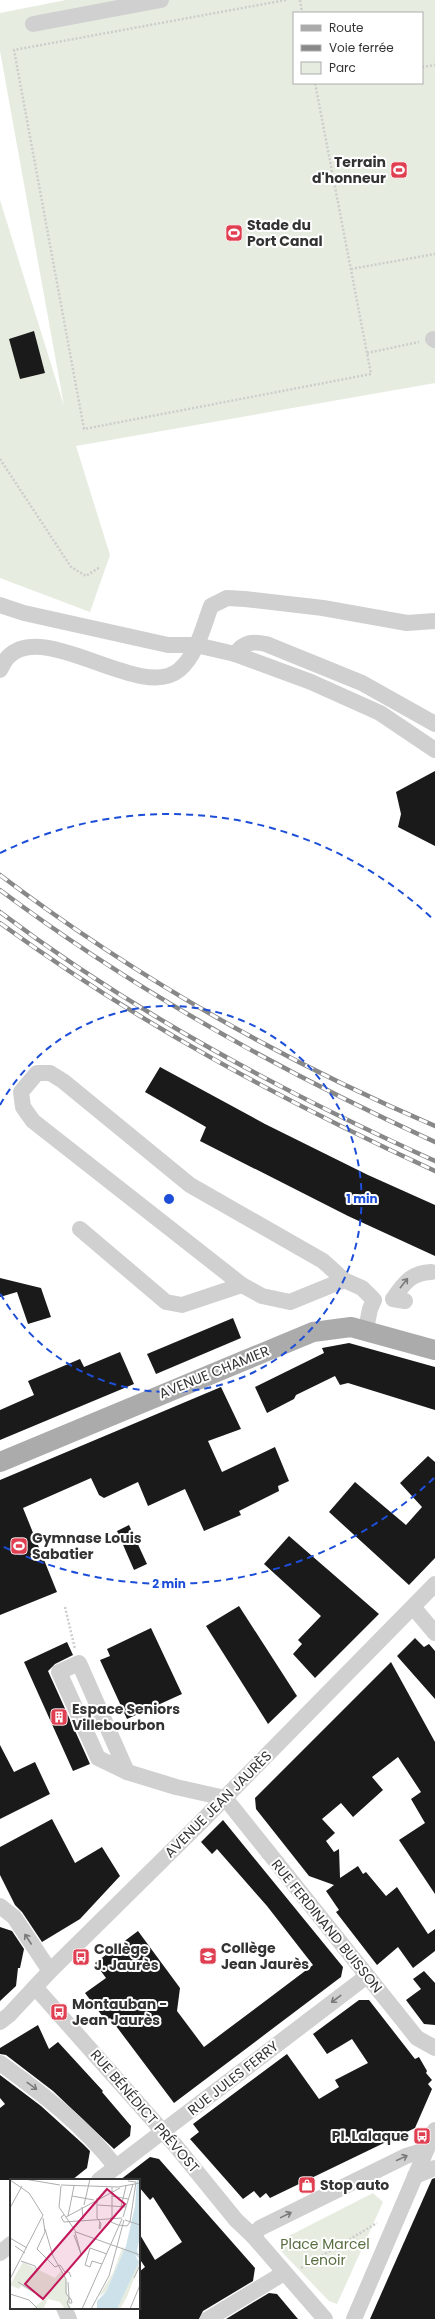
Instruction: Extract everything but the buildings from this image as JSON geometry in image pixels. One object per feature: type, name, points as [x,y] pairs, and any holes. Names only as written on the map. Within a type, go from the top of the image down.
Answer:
[{"type":"main road","name":"AVENUE CHAMIER","points":[[0,1462],[313,1332],[337,1327],[366,1330],[435,1350]]},
{"type":"street","points":[[33,24],[161,0]]},
{"type":"street","points":[[0,670],[8,657],[19,650],[44,648],[74,654],[130,674],[158,678],[168,676],[178,671],[186,663],[196,645],[211,606],[227,598],[323,608],[407,624],[435,621]]},
{"type":"street","points":[[0,604],[24,612],[168,645],[196,645],[236,654],[311,682],[380,713],[435,750]]},
{"type":"street","points":[[236,654],[242,645],[253,642],[266,644],[362,683],[435,724]]},
{"type":"street","points":[[344,1280],[290,1302],[262,1296],[242,1285],[33,1121],[23,1107],[21,1092],[36,1073],[50,1073],[63,1081],[190,1185],[323,1261],[344,1280],[362,1288],[374,1300],[399,1300],[409,1278],[420,1272],[431,1272]]},
{"type":"street","points":[[80,1229],[166,1302],[182,1305],[242,1285]]},
{"type":"street","points":[[366,1330],[370,1309],[374,1300]]},
{"type":"street","name":"AVENUE JEAN JAURÈS","points":[[0,2022],[9,2015],[50,1971],[225,1798],[435,1584]]},
{"type":"street","points":[[413,1607],[435,1632]]},
{"type":"street","points":[[127,1772],[79,1663],[58,1672],[98,1758],[127,1772],[176,1787],[225,1798]]},
{"type":"street","points":[[94,1749],[113,1740]]},
{"type":"street","name":"RUE FERDINAND BUISSON","points":[[225,1798],[417,2038],[435,2048]]},
{"type":"street","points":[[0,1906],[14,1916],[50,1971]]},
{"type":"street","name":"RUE JULES FERRY","points":[[100,2179],[367,1976]]},
{"type":"street","name":"RUE BÉNÉDICT PRÉVOST","points":[[35,1987],[164,2132],[236,2220],[253,2236]]},
{"type":"street","points":[[0,2063],[51,2100],[74,2120],[116,2167]]},
{"type":"street","points":[[354,2319],[435,2130]]},
{"type":"street","points":[[325,2319],[253,2236],[260,2228],[406,2156],[426,2150]]},
{"type":"street","points":[[415,2176],[435,2168]]},
{"type":"street","points":[[0,2253],[10,2245]]},
{"type":"street","points":[[208,2319],[288,2276]]},
{"type":"street","points":[[64,2309],[69,2319]]},
{"type":"path","points":[[286,0],[14,50],[84,429],[371,374],[315,84]]},
{"type":"path","points":[[300,0],[302,12]]},
{"type":"path","points":[[423,67],[435,65]]},
{"type":"path","points":[[351,269],[435,254]]},
{"type":"path","points":[[367,353],[434,340]]},
{"type":"path","points":[[0,459],[71,567],[86,576],[100,567]]},
{"type":"path","points":[[65,1607],[79,1663]]},
{"type":"path","points":[[288,2276],[297,2275],[299,2269],[377,2224],[379,2218]]},
{"type":"green space","name":"Stade du Port Canal","points":[[66,0],[435,0],[435,383],[76,446],[110,555],[90,612],[0,578],[0,200],[64,406],[0,51],[0,13]]},
{"type":"green space","name":"Place Marcel Lenoir","points":[[373,2193],[383,2202],[337,2304],[329,2301],[279,2249],[281,2240]]},
{"type":"railway","points":[[0,875],[103,948],[210,1014],[321,1073],[435,1126]]},
{"type":"railway","points":[[0,890],[103,962],[211,1028],[321,1087],[435,1142]]},
{"type":"railway","points":[[0,912],[51,949],[156,1017],[266,1079],[378,1135],[435,1161]]},
{"type":"railway","points":[[0,923],[104,994],[157,1027],[266,1088],[322,1117],[435,1171]]},
{"type":"place","name":"Terrain d'honneur","points":[[399,170]]},
{"type":"place","name":"Stade du Port Canal","points":[[234,233]]},
{"type":"place","name":"Gymnase Louis Sabatier","points":[[19,1546]]},
{"type":"place","name":"Espace Seniors Villebourbon","points":[[59,1717]]},
{"type":"place","name":"Collège Jean Jaurès","points":[[208,1956]]},
{"type":"place","name":"Collège J. Jaurès","points":[[81,1957]]},
{"type":"place","name":"Montauban - Jean Jaurès","points":[[59,2012]]},
{"type":"place","name":"Pl. Lalaque","points":[[422,2136]]},
{"type":"place","name":"Stop auto","points":[[307,2185]]}]
